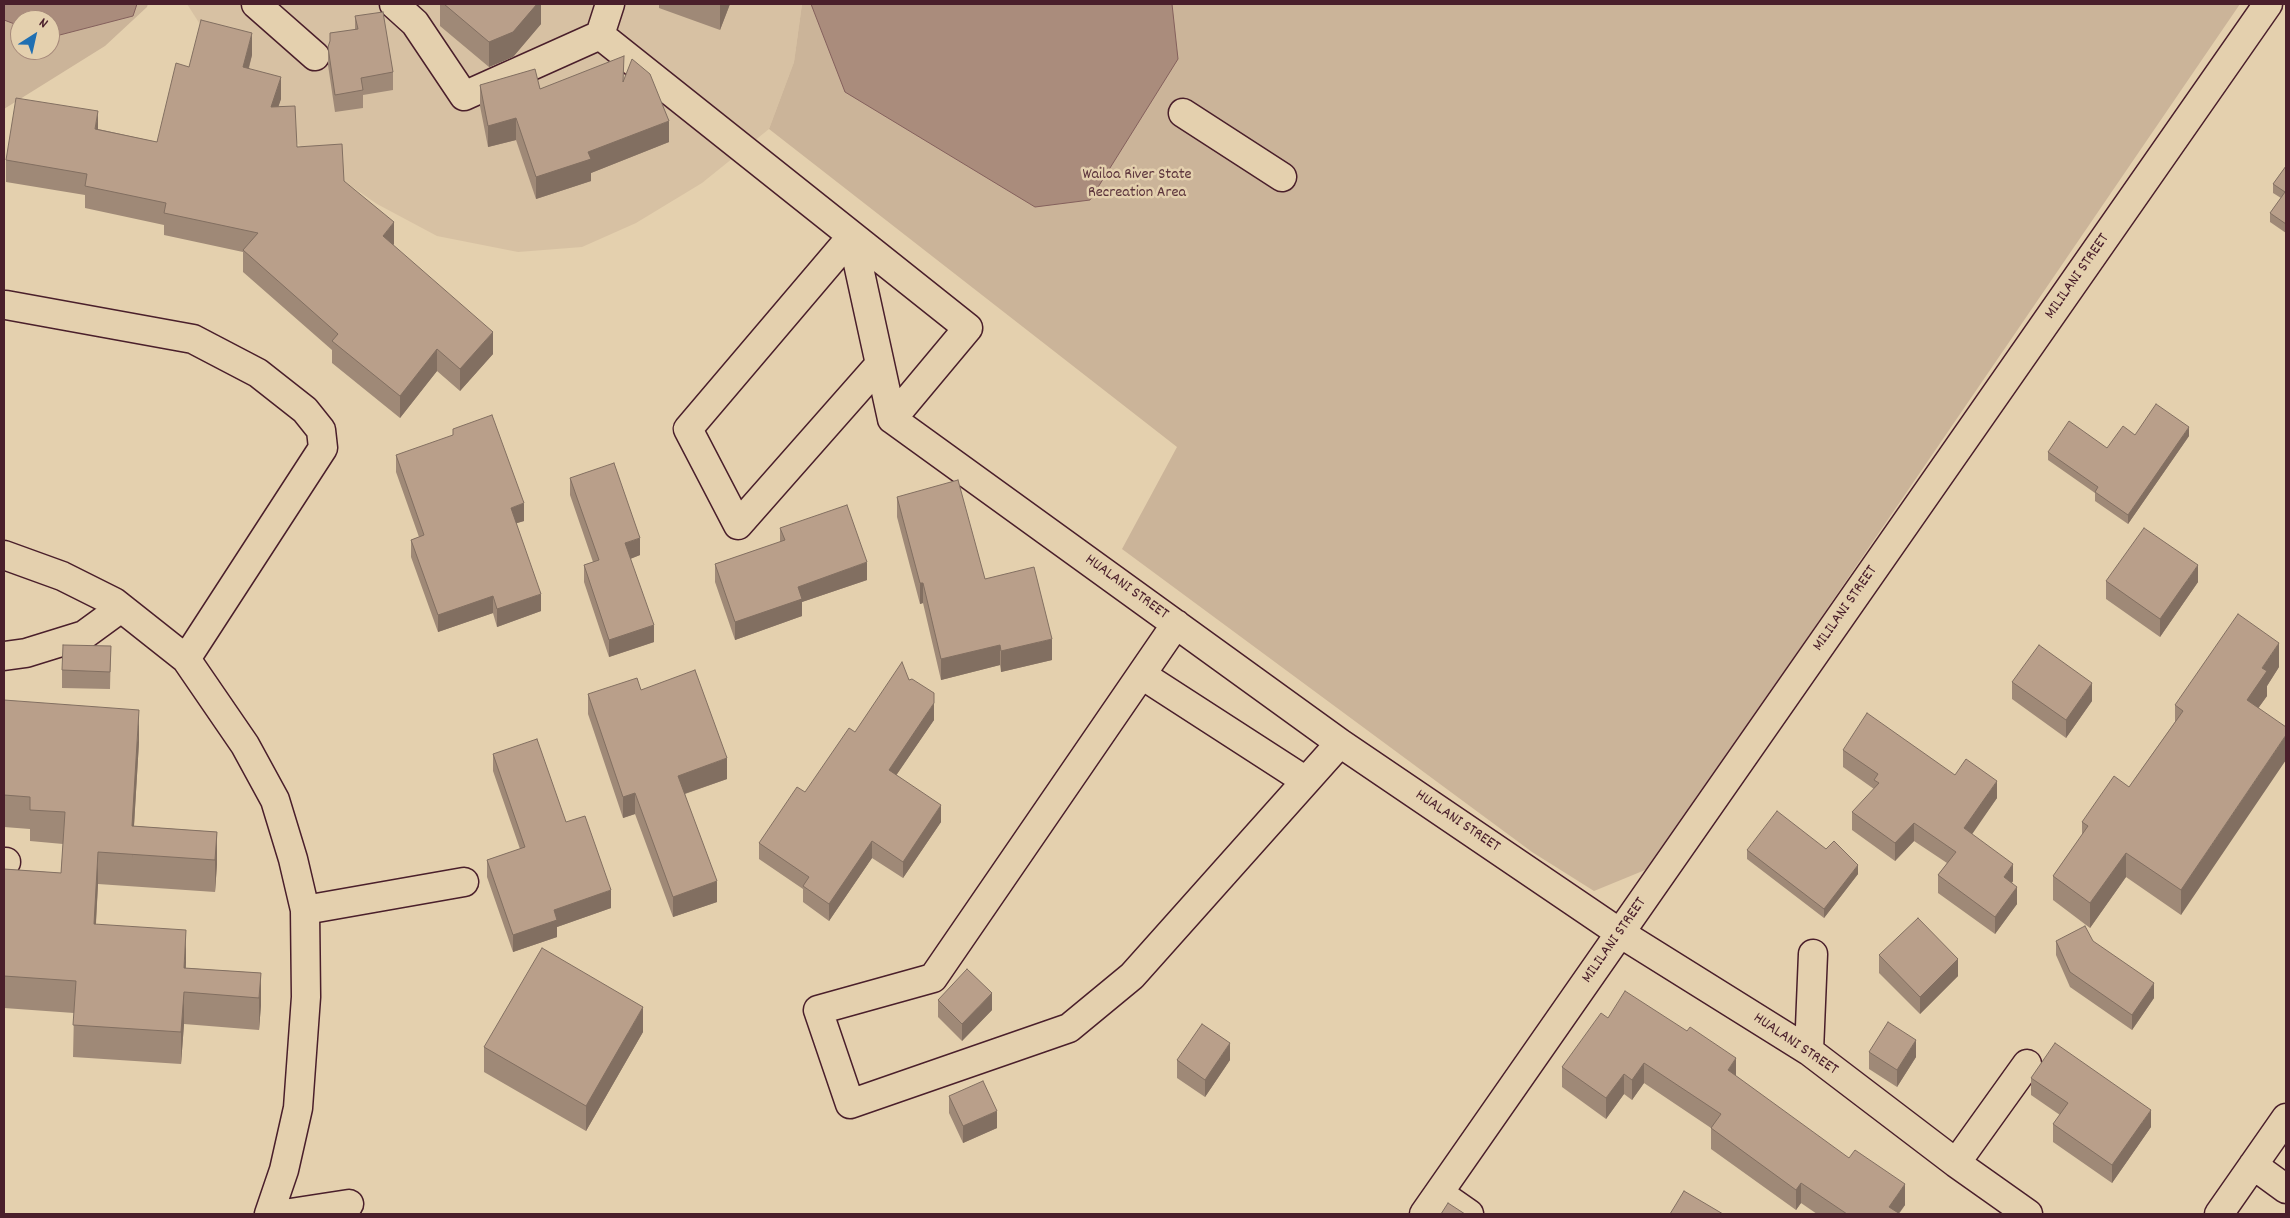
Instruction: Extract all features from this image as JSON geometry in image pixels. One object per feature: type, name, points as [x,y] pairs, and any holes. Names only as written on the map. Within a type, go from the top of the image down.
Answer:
[{"type":"street","points":[[256,4],[315,56]]},
{"type":"street","points":[[394,4],[415,23],[464,96],[600,35],[610,4]]},
{"type":"street","name":"MILILANI STREET","points":[[1431,1204],[2268,4]]},
{"type":"street","points":[[600,35],[968,328],[892,419]]},
{"type":"street","points":[[1183,112],[1282,177]]},
{"type":"street","points":[[852,236],[688,429],[738,526],[880,364]]},
{"type":"street","points":[[852,236],[892,419]]},
{"type":"street","points":[[6,305],[193,339],[258,373],[305,410],[320,430],[323,448],[186,659]]},
{"type":"street","name":"HUALANI STREET","points":[[892,419],[1340,743],[1620,934],[1809,1051],[1956,1163],[2028,1214]]},
{"type":"street","points":[[4,555],[62,576],[122,608],[186,659],[245,745],[275,800],[293,859],[305,910],[306,996],[298,1108],[284,1170],[269,1214]]},
{"type":"street","points":[[4,656],[26,653],[84,635],[122,608]]},
{"type":"street","points":[[1176,624],[932,978],[818,1010],[850,1104],[1069,1028],[1132,976],[1340,743]]},
{"type":"street","points":[[1142,674],[1306,781]]},
{"type":"street","points":[[305,910],[464,882]]},
{"type":"street","points":[[1809,1051],[1813,954]]},
{"type":"street","points":[[1956,1163],[2027,1064]]},
{"type":"street","points":[[2218,1214],[2286,1118]]},
{"type":"street","points":[[2253,1165],[2286,1189]]},
{"type":"street","points":[[284,1214],[349,1204]]},
{"type":"street","points":[[1431,1204],[1469,1214]]},
{"type":"shaded area","points":[[4,4],[137,4],[133,16],[60,35],[60,10],[10,10],[10,22],[4,20]]},
{"type":"shaded area","points":[[187,4],[802,4],[794,62],[769,129],[702,183],[636,223],[582,247],[518,252],[437,236],[377,204],[322,166],[264,113],[219,54]]},
{"type":"shaded area","points":[[811,4],[1172,4],[1178,59],[1090,200],[1035,207],[845,92]]},
{"type":"green space","points":[[4,4],[148,4],[105,46],[4,109]]},
{"type":"green space","name":"Wailoa River State Recreation Area","points":[[802,4],[2240,4],[1650,868],[1594,891],[1532,852],[1122,549],[1177,447],[769,129],[794,62]]},
{"type":"building","points":[[444,4],[537,4],[513,32],[489,42]]},
{"type":"building","points":[[383,12],[393,72],[361,78],[363,90],[335,95],[328,47],[330,33],[358,29],[355,16]]},
{"type":"building","points":[[201,20],[252,33],[243,67],[281,77],[271,107],[295,106],[297,147],[342,144],[344,181],[394,222],[383,236],[493,332],[460,369],[437,349],[400,396],[332,341],[338,334],[243,250],[258,233],[164,213],[166,203],[85,186],[87,174],[6,160],[16,98],[98,111],[95,129],[157,142],[176,63],[189,67]]},
{"type":"building","points":[[624,56],[623,82],[632,59],[650,74],[669,121],[588,152],[591,159],[536,177],[516,118],[488,126],[480,85],[535,69],[540,89]]},
{"type":"building","points":[[2286,166],[2286,224],[2270,213],[2285,192],[2273,184]]},
{"type":"building","points":[[2156,404],[2189,427],[2128,515],[2095,492],[2098,487],[2048,452],[2069,421],[2107,448],[2123,426],[2135,435]]},
{"type":"building","points":[[492,415],[524,503],[511,508],[541,594],[497,609],[493,596],[438,615],[411,540],[424,535],[396,455],[453,435],[453,429]]},
{"type":"building","points":[[614,463],[640,538],[625,543],[654,625],[609,640],[584,565],[599,560],[570,478]]},
{"type":"building","points":[[958,480],[985,579],[1034,567],[1052,639],[1001,651],[1000,645],[941,659],[923,583],[920,583],[897,497]]},
{"type":"building","points":[[847,505],[867,562],[798,587],[802,599],[735,622],[715,564],[785,540],[780,528]]},
{"type":"building","points":[[2144,528],[2198,565],[2160,619],[2106,581]]},
{"type":"building","points":[[2238,614],[2279,643],[2262,668],[2267,671],[2247,700],[2286,727],[2286,735],[2181,890],[2126,853],[2090,903],[2053,876],[2088,826],[2082,822],[2114,776],[2129,787],[2183,711],[2175,705]]},
{"type":"building","points":[[63,645],[111,646],[110,672],[62,670]]},
{"type":"building","points":[[2039,645],[2092,683],[2066,720],[2012,682]]},
{"type":"building","points":[[902,662],[909,680],[912,679],[934,693],[934,703],[889,770],[941,805],[903,862],[872,841],[829,904],[803,886],[809,877],[759,843],[797,787],[805,792],[849,728],[855,732]]},
{"type":"building","points":[[695,670],[727,758],[678,776],[717,881],[673,897],[635,793],[623,797],[588,694],[637,678],[641,690]]},
{"type":"building","points":[[4,700],[139,710],[132,826],[217,832],[215,860],[98,852],[94,924],[186,930],[184,968],[261,973],[259,998],[184,992],[181,1032],[73,1025],[76,981],[4,976],[4,869],[61,873],[65,812],[30,810],[30,797],[4,795]]},
{"type":"building","points":[[1867,713],[1955,775],[1966,759],[1997,781],[1964,828],[2013,864],[2004,877],[2017,887],[1995,917],[1938,875],[1956,852],[1914,823],[1895,843],[1852,812],[1879,783],[1874,780],[1878,774],[1843,750]]},
{"type":"building","points":[[537,739],[566,822],[585,816],[611,890],[554,910],[557,920],[513,935],[487,860],[525,847],[493,754]]},
{"type":"building","points":[[1777,811],[1826,849],[1834,841],[1858,865],[1824,909],[1747,850]]},
{"type":"building","points":[[1918,918],[1958,959],[1920,997],[1879,955]]},
{"type":"building","points":[[2085,926],[2093,941],[2154,983],[2132,1015],[2070,972],[2056,941]]},
{"type":"building","points":[[542,948],[643,1007],[586,1106],[484,1047]]},
{"type":"building","points":[[967,969],[992,993],[962,1024],[938,1000]]},
{"type":"building","points":[[1625,991],[1687,1031],[1690,1027],[1736,1058],[1728,1070],[1849,1158],[1855,1150],[1905,1184],[1889,1207],[1900,1214],[1847,1214],[1801,1183],[1796,1190],[1711,1128],[1721,1114],[1644,1063],[1632,1080],[1624,1074],[1606,1098],[1562,1067],[1601,1013],[1608,1018]]},
{"type":"building","points":[[1888,1022],[1916,1040],[1897,1070],[1869,1052]]},
{"type":"building","points":[[1202,1024],[1230,1043],[1205,1080],[1177,1060]]},
{"type":"building","points":[[2055,1043],[2151,1110],[2112,1165],[2053,1124],[2068,1103],[2031,1078]]},
{"type":"building","points":[[983,1081],[997,1111],[963,1126],[949,1096]]},
{"type":"building","points":[[1684,1191],[1723,1214],[1670,1214]]},
{"type":"building","points":[[1448,1203],[1465,1214],[1441,1214]]}]
